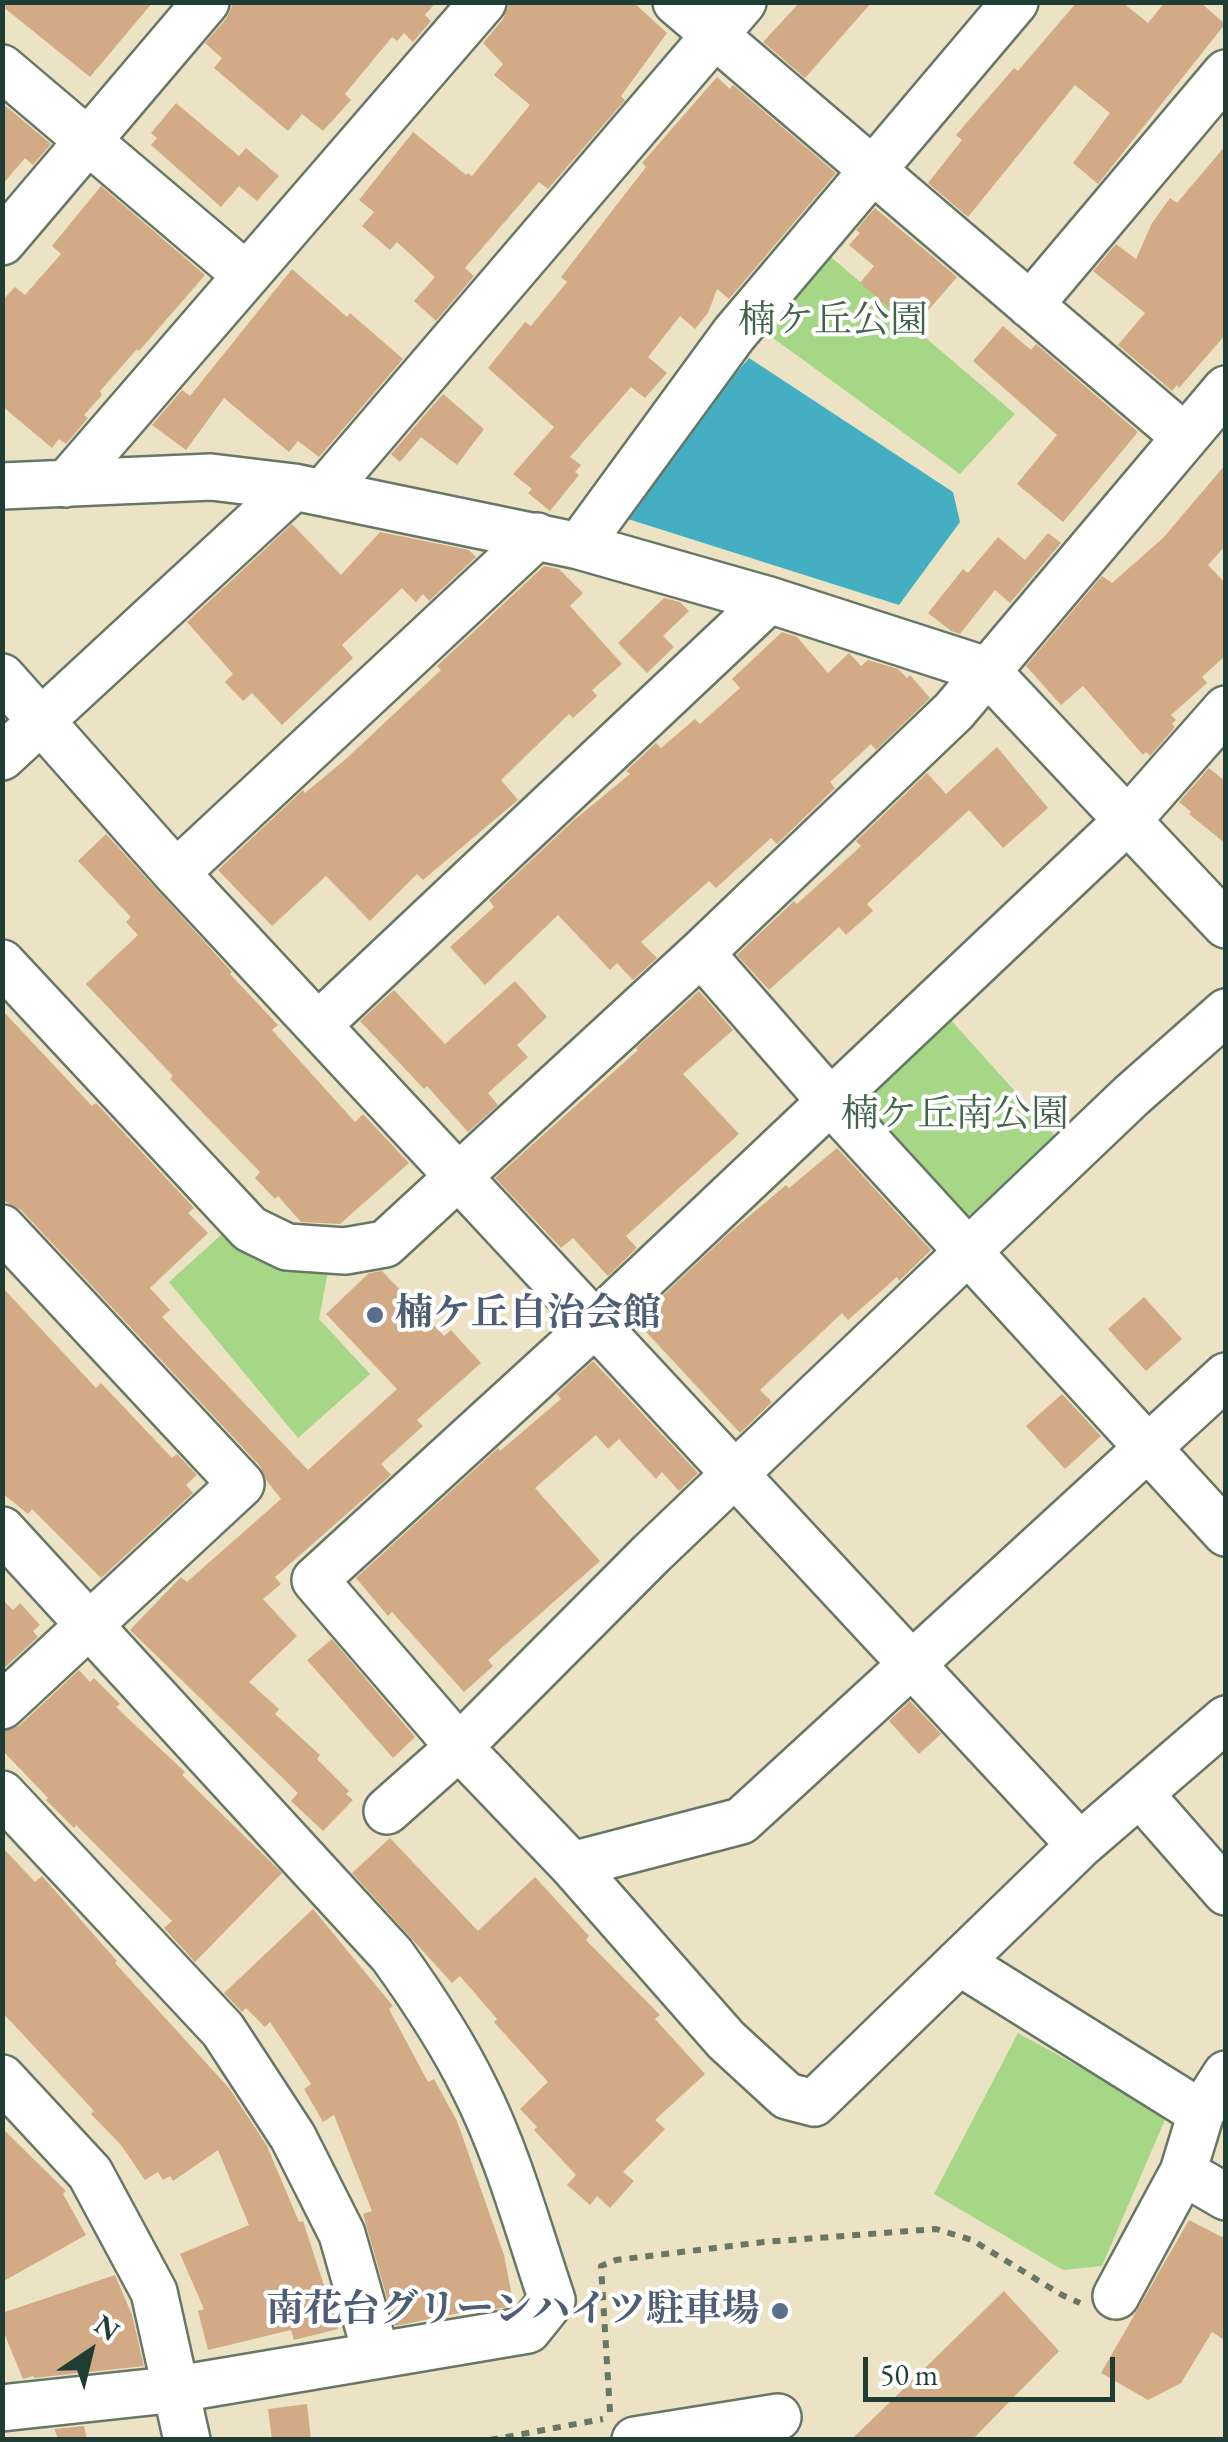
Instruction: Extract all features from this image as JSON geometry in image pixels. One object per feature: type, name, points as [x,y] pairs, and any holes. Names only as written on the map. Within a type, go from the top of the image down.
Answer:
[{"type":"street","points":[[2,242],[206,2]]},
{"type":"street","points":[[66,484],[482,2]]},
{"type":"street","points":[[676,2],[729,19],[872,170],[1186,437]]},
{"type":"street","points":[[176,873],[558,541],[1015,2]]},
{"type":"street","points":[[2,757],[41,719],[309,490],[729,19]]},
{"type":"street","points":[[2,68],[246,275]]},
{"type":"street","points":[[1030,305],[1226,73]]},
{"type":"street","points":[[2,963],[250,1229],[287,1247],[345,1251],[385,1244],[702,953],[954,711],[1226,389]]},
{"type":"street","points":[[2,486],[211,477],[309,490],[558,541],[768,600],[986,670],[1226,925]]},
{"type":"street","points":[[318,1026],[768,600]]},
{"type":"street","points":[[2,677],[176,873],[1080,1845]]},
{"type":"street","points":[[1226,708],[1129,819],[596,1323],[315,1580],[459,1747],[572,1865],[726,2040],[787,2096],[814,2103],[1080,1845],[1226,1719]]},
{"type":"street","points":[[702,953],[832,1102],[1226,1533]]},
{"type":"street","points":[[387,1812],[459,1747],[651,1554],[1131,1096],[1226,1012]]},
{"type":"street","points":[[2,1228],[241,1484],[2,1706]]},
{"type":"street","points":[[572,1865],[741,1821],[1226,1376]]},
{"type":"street","points":[[2,1530],[90,1623],[334,1863],[437,2019],[476,2090],[508,2168],[552,2300],[528,2330],[6,2414]]},
{"type":"street","points":[[2,1794],[223,2030],[293,2138],[342,2234],[376,2354]]},
{"type":"street","points":[[1140,1794],[1226,1892]]},
{"type":"street","points":[[959,1962],[1201,2113]]},
{"type":"street","points":[[1116,2296],[1182,2172],[1201,2113],[1226,2074]]},
{"type":"street","points":[[2,2078],[90,2173],[154,2292],[187,2440]]},
{"type":"street","points":[[1182,2172],[1226,2197]]},
{"type":"street","points":[[634,2440],[778,2417]]},
{"type":"path","points":[[490,2440],[610,2417],[601,2266],[616,2260],[764,2242],[936,2230],[972,2240],[1080,2303],[1116,2296]]},
{"type":"green space","name":"楠ケ丘公園","points":[[818,246],[1015,414],[960,474],[751,322]]},
{"type":"green space","name":"楠ケ丘南公園","points":[[949,1018],[1058,1139],[966,1220],[858,1099]]},
{"type":"green space","points":[[232,1225],[331,1255],[319,1319],[370,1374],[298,1438],[169,1282]]},
{"type":"green space","points":[[1018,2033],[1167,2115],[1102,2266],[1063,2270],[934,2194]]},
{"type":"water","points":[[749,358],[953,492],[960,522],[899,605],[628,519],[630,498]]},
{"type":"building","points":[[2,2],[153,2],[90,77],[2,6]]},
{"type":"building","points":[[234,2],[436,2],[425,15],[431,21],[413,42],[404,33],[397,41],[392,37],[345,94],[351,100],[323,131],[302,114],[288,131],[214,68],[222,58],[205,43],[226,19]]},
{"type":"building","points":[[510,2],[633,2],[667,33],[621,96],[625,100],[548,189],[539,182],[465,268],[474,276],[436,321],[414,301],[435,277],[397,242],[390,250],[362,226],[374,212],[359,200],[413,132],[472,176],[530,105],[494,75],[503,64],[483,43],[503,19]]},
{"type":"building","points":[[800,2],[872,2],[805,78],[763,42]]},
{"type":"building","points":[[1077,2],[1122,2],[1148,23],[1165,2],[1200,2],[1225,24],[1098,184],[1073,163],[1110,113],[1075,85],[968,217],[928,183],[962,140],[956,135]]},
{"type":"building","points":[[717,77],[730,89],[733,85],[836,173],[729,299],[717,289],[708,313],[695,329],[680,316],[648,357],[667,373],[645,398],[631,387],[570,457],[581,465],[575,472],[579,475],[550,511],[513,474],[554,427],[488,368],[525,322],[531,326],[567,282],[561,277],[646,167],[642,163]]},
{"type":"building","points":[[2,103],[51,144],[33,165],[25,158],[2,185]]},
{"type":"building","points":[[176,103],[239,156],[246,148],[279,176],[257,201],[239,186],[221,207],[151,145],[157,138],[151,133]]},
{"type":"building","points":[[1226,145],[1226,334],[1179,388],[1177,385],[1172,391],[1118,345],[1145,313],[1093,271],[1116,244],[1136,259],[1152,223],[1170,198],[1177,203]]},
{"type":"building","points":[[101,186],[205,275],[100,391],[102,395],[84,415],[88,418],[66,444],[59,439],[52,448],[2,406],[2,301],[15,287],[25,295],[61,254],[52,246]]},
{"type":"building","points":[[875,208],[957,277],[913,328],[860,283],[874,266],[849,245]]},
{"type":"building","points":[[292,269],[403,359],[319,457],[298,441],[289,452],[224,398],[186,450],[152,425],[182,390],[190,396]]},
{"type":"building","points":[[1003,326],[1031,350],[1036,344],[1138,432],[1063,522],[1017,484],[1057,435],[973,361]]},
{"type":"building","points":[[443,394],[484,429],[457,465],[421,437],[400,462],[391,454]]},
{"type":"building","points":[[1226,464],[1226,545],[1208,565],[1226,584],[1226,655],[1202,677],[1207,683],[1171,715],[1176,720],[1172,724],[1175,727],[1150,756],[1146,752],[1143,755],[1083,686],[1061,705],[1026,666],[1102,576],[1112,583],[1163,538]]},
{"type":"building","points":[[292,524],[341,575],[380,532],[469,550],[476,557],[429,601],[423,594],[416,602],[402,588],[342,645],[353,658],[282,725],[252,693],[243,701],[225,682],[233,674],[187,622]]},
{"type":"building","points":[[1048,533],[1061,543],[1010,603],[995,590],[960,634],[928,613],[963,569],[968,573],[998,537],[1025,560]]},
{"type":"building","points":[[544,566],[559,569],[583,593],[570,606],[622,664],[592,690],[597,696],[573,718],[569,714],[501,780],[518,800],[423,880],[417,874],[370,921],[326,876],[272,926],[218,870],[303,790],[305,793],[347,758],[441,670],[437,666]]},
{"type":"building","points":[[664,598],[680,602],[689,611],[663,636],[674,647],[647,673],[618,643]]},
{"type":"building","points":[[782,632],[797,637],[828,673],[849,653],[861,666],[868,660],[898,669],[907,678],[910,675],[930,698],[876,750],[871,744],[830,782],[835,788],[777,844],[771,838],[716,888],[709,881],[641,942],[657,958],[633,980],[617,963],[610,970],[558,915],[485,985],[450,947],[494,907],[489,900],[574,820],[630,774],[626,771],[656,743],[661,748],[695,719],[700,724],[740,688],[732,679]]},
{"type":"building","points":[[997,747],[1048,808],[1003,848],[969,810],[867,904],[873,911],[846,935],[839,927],[769,990],[737,955],[861,846],[856,841],[927,773],[946,794]]},
{"type":"building","points":[[1209,768],[1226,782],[1226,844],[1179,802]]},
{"type":"building","points":[[106,834],[278,1025],[272,1030],[355,1122],[363,1114],[409,1163],[340,1224],[301,1222],[278,1196],[275,1199],[255,1178],[260,1172],[86,984],[138,935],[126,922],[131,917],[78,861]]},
{"type":"building","points":[[515,981],[547,1017],[517,1045],[528,1057],[488,1093],[498,1105],[468,1132],[360,1021],[394,990],[445,1044]]},
{"type":"building","points":[[699,991],[733,1030],[683,1074],[739,1134],[626,1236],[637,1248],[608,1276],[573,1238],[561,1248],[495,1178]]},
{"type":"building","points":[[2,1010],[194,1208],[188,1213],[208,1233],[150,1288],[170,1310],[162,1317],[308,1470],[397,1389],[326,1314],[369,1273],[382,1271],[444,1336],[451,1330],[481,1363],[417,1420],[423,1426],[381,1464],[391,1475],[275,1577],[281,1584],[263,1599],[297,1636],[249,1682],[279,1709],[275,1714],[320,1755],[317,1759],[353,1800],[323,1831],[291,1801],[298,1793],[130,1630],[181,1577],[187,1582],[281,1499],[260,1466],[21,1210],[2,1200]]},
{"type":"building","points":[[837,1148],[931,1250],[899,1281],[897,1277],[848,1320],[842,1313],[760,1390],[772,1402],[740,1433],[636,1321],[728,1234]]},
{"type":"building","points":[[2,1287],[96,1388],[101,1383],[172,1458],[177,1454],[197,1475],[186,1485],[193,1493],[101,1578],[32,1509],[28,1514],[2,1493]]},
{"type":"building","points":[[1144,1297],[1182,1339],[1146,1371],[1108,1329]]},
{"type":"building","points":[[593,1361],[698,1473],[679,1491],[662,1472],[656,1479],[619,1439],[608,1449],[596,1435],[535,1488],[600,1561],[488,1660],[493,1666],[464,1692],[356,1578],[498,1448],[500,1451],[561,1399],[557,1394]]},
{"type":"building","points":[[1062,1394],[1101,1436],[1065,1469],[1026,1426]]},
{"type":"building","points":[[2,1599],[13,1610],[20,1603],[40,1625],[33,1631],[38,1637],[2,1670]]},
{"type":"building","points":[[332,1639],[415,1737],[393,1758],[307,1660]]},
{"type":"building","points":[[79,1670],[90,1682],[94,1678],[120,1704],[116,1707],[282,1873],[195,1962],[164,1928],[172,1921],[46,1800],[2,1750],[2,1732],[20,1725]]},
{"type":"building","points":[[910,1701],[941,1734],[919,1754],[889,1721]]},
{"type":"building","points":[[390,1838],[478,1931],[535,1877],[589,1936],[586,1940],[660,2015],[655,2019],[705,2074],[655,2120],[665,2129],[623,2172],[634,2181],[610,2208],[597,2196],[590,2205],[567,2185],[576,2175],[520,2109],[548,2082],[494,2022],[497,2019],[460,1976],[452,1983],[352,1873]]},
{"type":"building","points":[[2,1847],[35,1882],[42,1876],[229,2088],[267,2146],[299,2222],[303,2221],[338,2329],[294,2340],[291,2330],[208,2350],[198,2311],[204,2309],[180,2254],[249,2225],[218,2150],[173,2181],[170,2176],[163,2180],[158,2172],[145,2180],[121,2145],[91,2114],[94,2111],[2,2012]]},
{"type":"building","points":[[313,1909],[393,2006],[389,2009],[428,2082],[434,2079],[457,2121],[504,2255],[514,2306],[395,2326],[363,2214],[372,2211],[334,2115],[323,2122],[304,2089],[311,2084],[270,2022],[265,2027],[246,2008],[242,2012],[224,1993]]},
{"type":"building","points":[[2,2128],[66,2191],[63,2194],[86,2235],[2,2282]]},
{"type":"building","points":[[1189,2220],[1226,2239],[1226,2341],[1212,2332],[1181,2383],[1148,2400],[1101,2373]]},
{"type":"building","points":[[115,2275],[132,2315],[144,2366],[23,2379],[2,2328],[2,2313]]},
{"type":"building","points":[[1004,2291],[1059,2351],[972,2440],[851,2440]]},
{"type":"building","points":[[307,2404],[311,2440],[272,2440],[268,2409]]},
{"type":"building","points":[[84,2426],[87,2440],[59,2440],[54,2429]]},
{"type":"place","name":"楠ケ丘自治会館","points":[[375,1315]]},
{"type":"place","name":"南花台グリーンハイツ駐車場","points":[[780,2311]]}]
